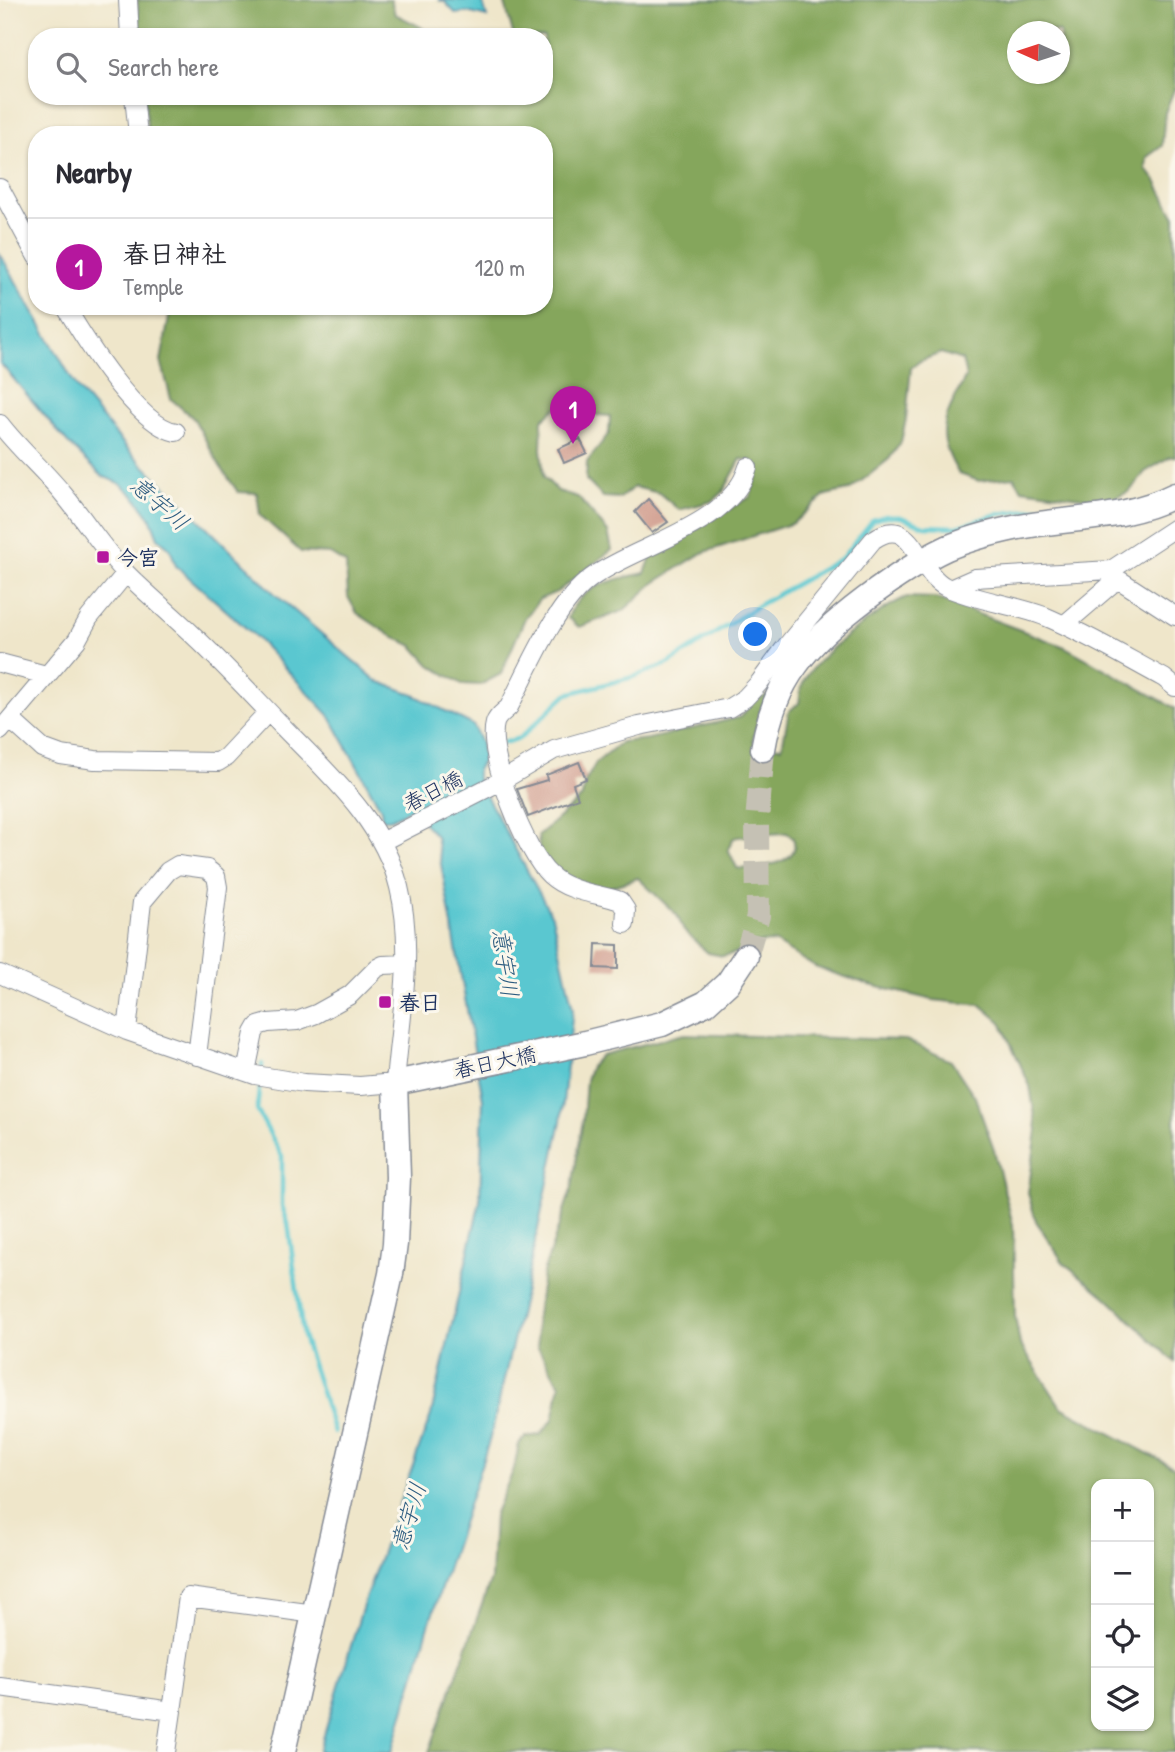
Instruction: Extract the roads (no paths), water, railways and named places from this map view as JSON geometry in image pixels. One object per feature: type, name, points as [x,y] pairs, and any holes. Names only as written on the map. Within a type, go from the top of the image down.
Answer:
[{"type":"street","points":[[128,0],[130,28]]},
{"type":"street","points":[[135,105],[137,126]]},
{"type":"street","points":[[0,188],[28,240]]},
{"type":"street","points":[[71,315],[94,353],[129,397],[166,430],[176,432]]},
{"type":"street","points":[[4,437],[65,495],[102,546],[126,573],[195,637],[386,840],[399,888],[404,915],[406,964],[395,1244],[391,1274],[283,1752]]},
{"type":"street","points":[[625,924],[626,910],[620,901],[569,887],[552,877],[539,863],[500,782],[493,731],[495,719],[509,707],[565,602],[591,578],[701,521],[737,490],[748,467]]},
{"type":"street","points":[[764,748],[778,696],[807,650],[839,620],[902,574],[947,548],[989,534],[1031,525],[1115,516],[1155,505],[1175,495]]},
{"type":"street","points":[[1064,625],[1114,576],[1175,528]]},
{"type":"street","name":"春日橋","points":[[386,840],[500,782],[554,750],[639,726],[729,708],[745,698],[759,683],[873,540],[885,532],[896,530],[905,537],[922,563]]},
{"type":"street","points":[[922,563],[936,582],[950,589],[1028,611],[1064,625],[1164,678],[1175,687]]},
{"type":"street","points":[[126,573],[89,618],[77,640],[6,725],[42,748],[61,755],[95,760],[218,762],[226,757],[268,712]]},
{"type":"street","points":[[950,589],[975,578],[1114,576],[1175,616]]},
{"type":"street","points":[[0,663],[46,675]]},
{"type":"street","points":[[127,1031],[142,902],[173,867],[183,864],[207,869],[216,876],[218,887],[197,1056]]},
{"type":"street","name":"春日大橋","points":[[400,1082],[662,1024],[696,1009],[728,983],[746,956]]},
{"type":"street","points":[[246,1072],[252,1040],[258,1026],[307,1018],[350,995],[377,968],[390,964],[406,964]]},
{"type":"street","points":[[0,974],[127,1031],[246,1072],[304,1083],[360,1086],[400,1082]]},
{"type":"street","points":[[166,1752],[188,1597],[315,1614]]},
{"type":"street","points":[[0,1687],[172,1710]]},
{"type":"water","points":[[438,0],[482,0],[487,17],[467,12],[456,14],[445,2]]},
{"type":"water","name":"意宇川","points":[[0,254],[28,303],[28,315],[35,315],[77,388],[132,454],[276,595],[377,681],[410,693],[473,725],[481,743],[483,760],[477,770],[477,779],[552,916],[573,1009],[561,1121],[491,1435],[429,1625],[392,1752],[319,1752],[365,1599],[431,1415],[480,1201],[483,1099],[436,836],[411,809],[390,819],[382,819],[381,809],[329,715],[256,637],[176,566],[170,548],[158,538],[150,517],[135,497],[121,484],[102,476],[67,442],[0,363]]},
{"type":"waterway","points":[[503,743],[520,738],[567,694],[633,677],[668,664],[759,605],[842,558],[873,520],[886,516],[901,517],[924,526],[957,527],[998,514],[1083,503]]},
{"type":"waterway","points":[[259,1090],[257,1110],[282,1156],[282,1206],[288,1223],[303,1336],[334,1432]]},
{"type":"tunnel","points":[[746,956],[758,916],[757,822],[763,749]]},
{"type":"place","name":"春日神社","points":[[573,444]]},
{"type":"place","name":"今宮","points":[[103,557]]},
{"type":"place","name":"春日","points":[[385,1002]]}]
